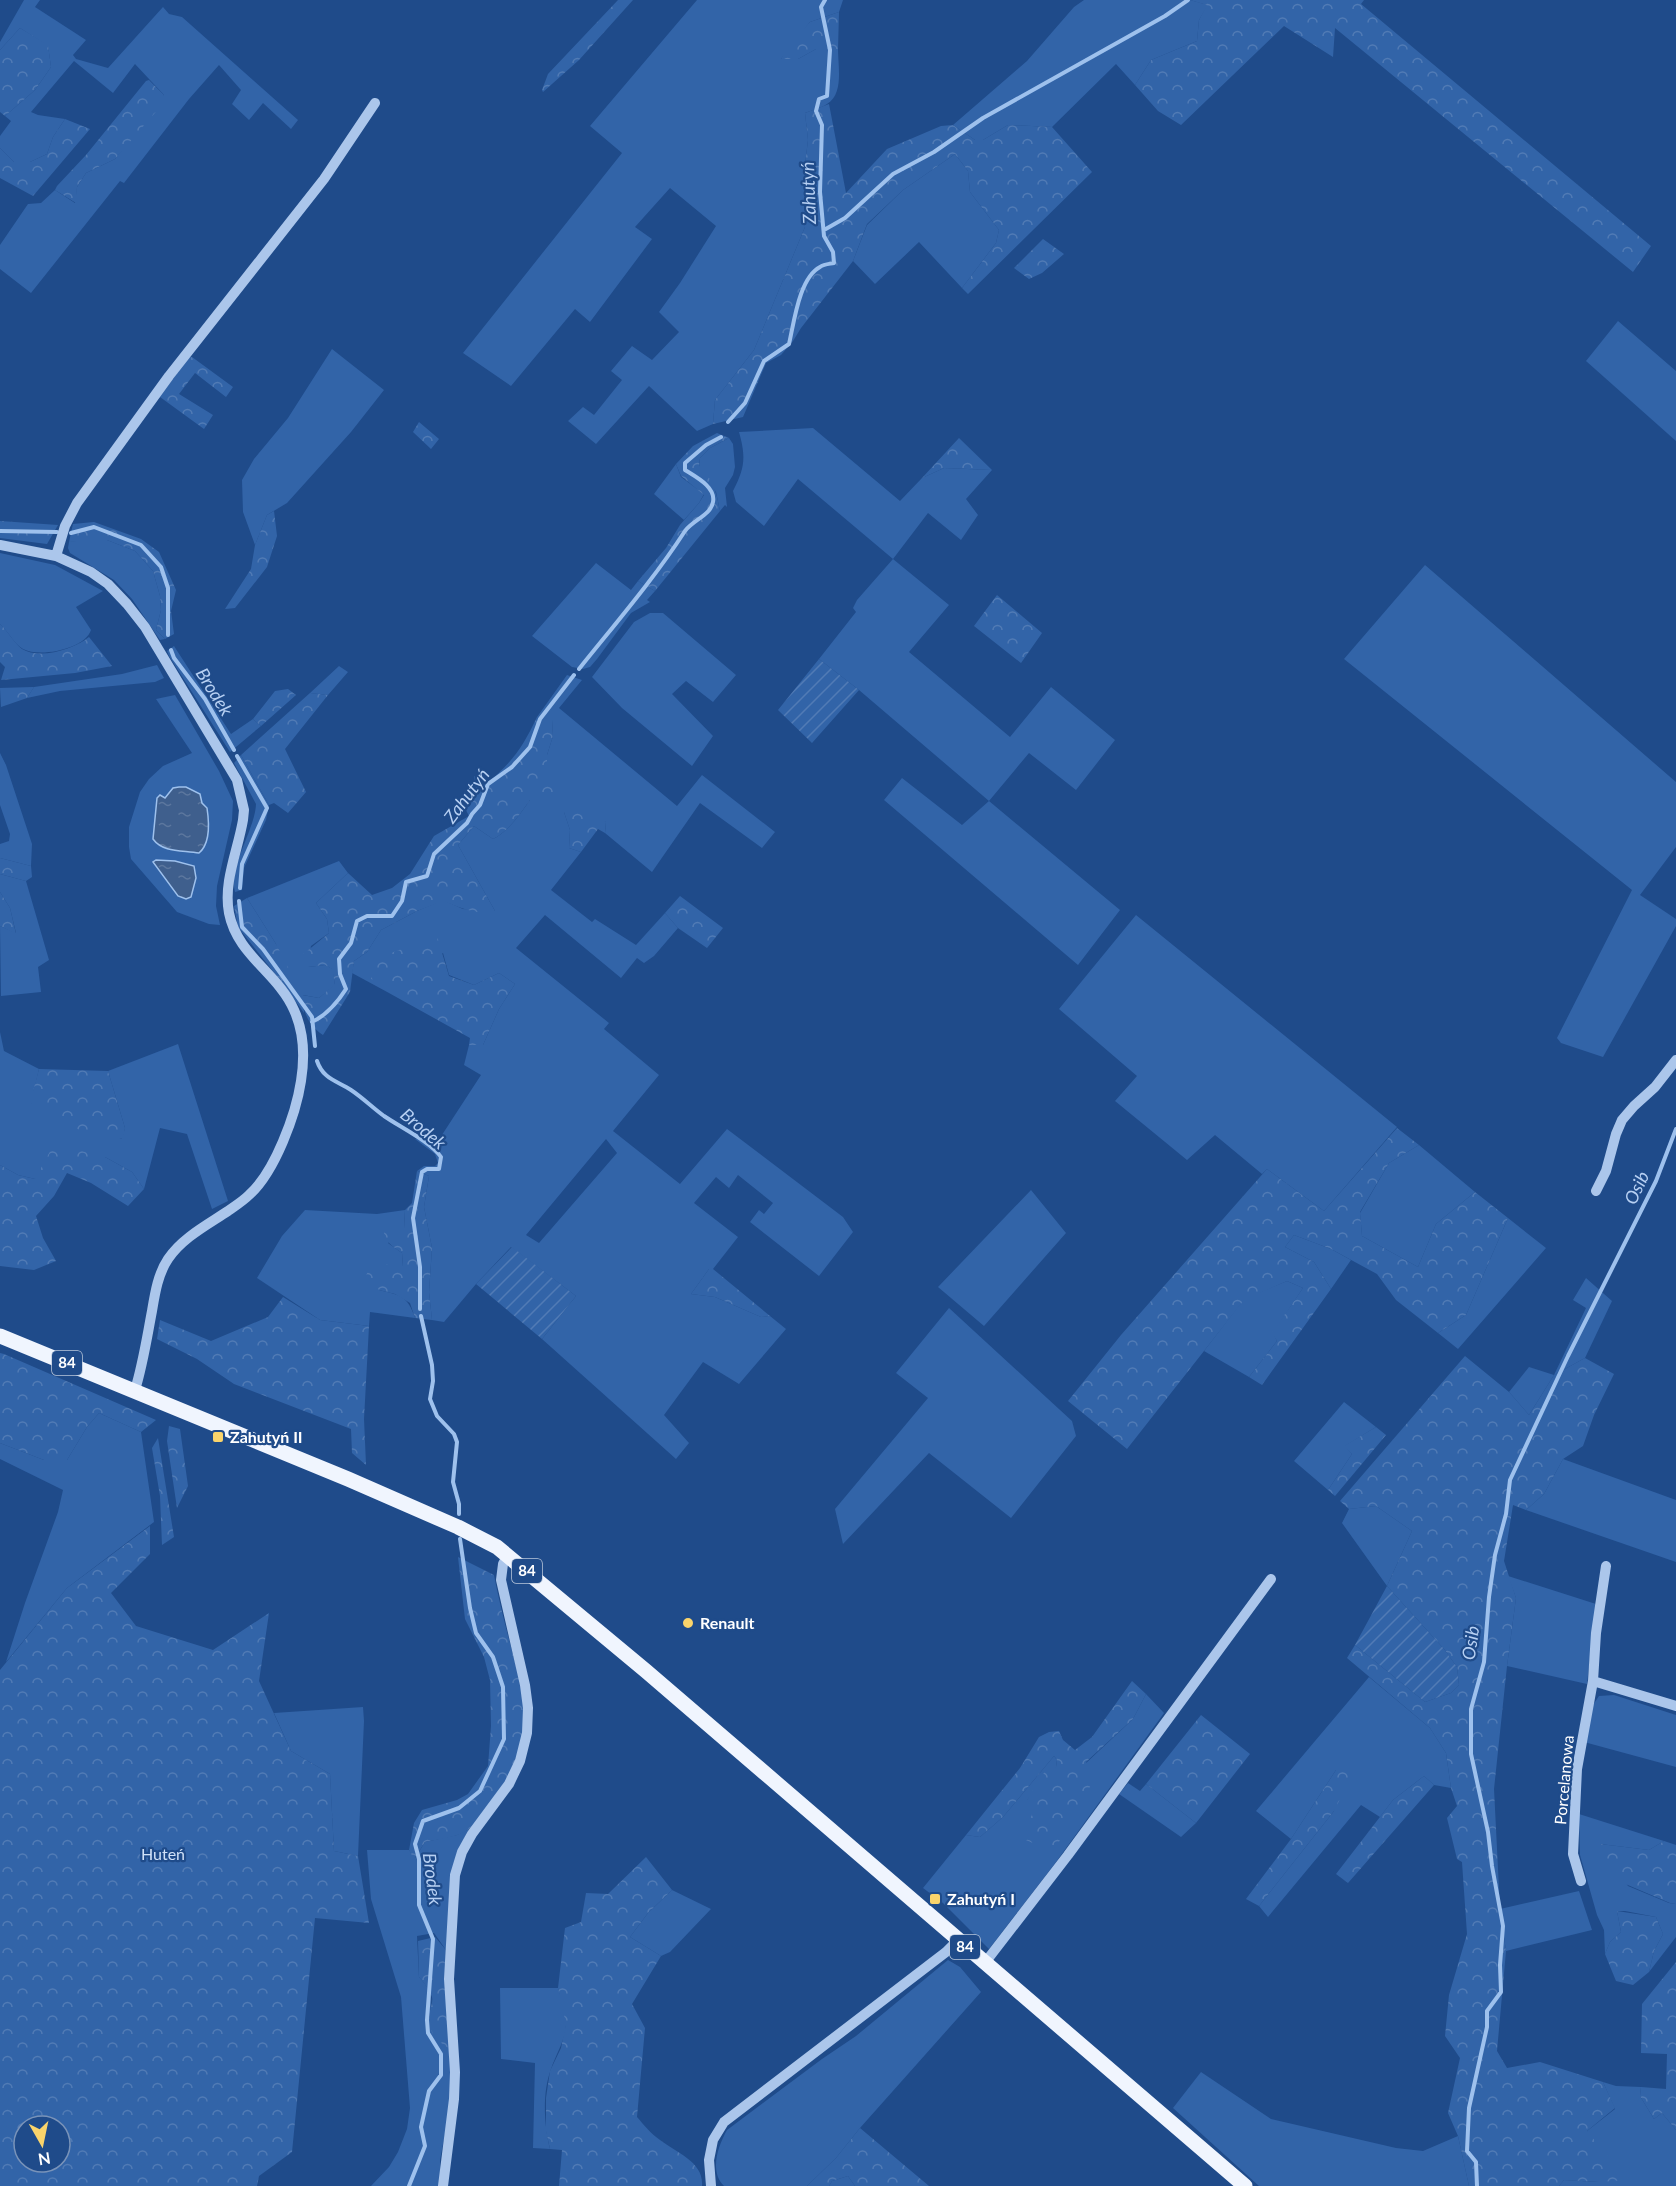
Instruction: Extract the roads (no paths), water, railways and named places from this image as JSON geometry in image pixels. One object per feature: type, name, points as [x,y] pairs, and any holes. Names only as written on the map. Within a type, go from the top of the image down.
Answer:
[{"type":"main road","name":"84","points":[[0,1336],[135,1390],[458,1527],[487,1541],[508,1555],[1245,2186]]},
{"type":"street","points":[[56,556],[65,526],[83,494],[169,376],[324,179],[375,103]]},
{"type":"street","points":[[0,545],[56,556],[91,572],[108,584],[145,627],[237,780],[244,810],[228,887],[229,917],[250,957],[281,990],[294,1009],[303,1043],[301,1083],[289,1124],[266,1175],[250,1194],[178,1247],[167,1260],[158,1280],[135,1390]]},
{"type":"street","points":[[1596,1191],[1606,1171],[1622,1120],[1676,1060]]},
{"type":"street","points":[[442,2186],[454,2099],[455,2072],[448,1979],[455,1875],[462,1852],[472,1834],[509,1784],[520,1761],[527,1733],[528,1708],[525,1685],[501,1580],[503,1564],[508,1555]]},
{"type":"street","name":"Porcelanowa","points":[[1581,1881],[1573,1854],[1577,1769],[1593,1681],[1596,1633],[1606,1566]]},
{"type":"street","points":[[984,1964],[1068,1856],[1271,1579]]},
{"type":"street","points":[[1593,1681],[1676,1706]]},
{"type":"street","points":[[712,2185],[709,2160],[712,2140],[724,2122],[847,2029],[946,1952],[958,1940]]},
{"type":"water","points":[[186,787],[200,794],[202,803],[207,808],[209,825],[206,844],[199,853],[168,849],[153,839],[157,798],[160,795],[165,798],[173,788]]},
{"type":"water","points":[[156,860],[175,861],[194,866],[196,878],[191,897],[186,899],[178,896],[153,862]]},
{"type":"waterway","name":"Zahutyń","points":[[728,422],[745,403],[764,361],[789,344],[798,302],[807,281],[820,267],[834,263],[833,252],[824,236],[820,192],[822,125],[816,111],[819,99],[827,96],[830,50],[821,7],[825,0]]},
{"type":"waterway","points":[[824,230],[845,218],[893,174],[934,152],[983,118],[1165,16],[1188,0]]},
{"type":"waterway","name":"Zahutyń","points":[[579,669],[647,584],[685,531],[712,507],[713,497],[708,487],[685,470],[685,463],[706,445],[721,437]]},
{"type":"waterway","name":"Brodek","points":[[71,533],[94,527],[141,545],[161,567],[168,588],[168,635]]},
{"type":"waterway","name":"Brodek","points":[[0,531],[57,532]]},
{"type":"waterway","name":"Brodek","points":[[171,650],[174,658],[205,699],[234,750]]},
{"type":"waterway","name":"Zahutyń","points":[[312,1022],[331,1008],[346,989],[340,974],[339,959],[351,943],[357,921],[367,916],[392,916],[402,901],[406,882],[427,876],[434,854],[467,823],[480,805],[488,784],[512,767],[530,747],[540,719],[574,675]]},
{"type":"waterway","name":"Brodek","points":[[237,756],[267,808],[242,864],[240,888]]},
{"type":"waterway","name":"Brodek","points":[[239,901],[242,927],[263,949],[312,1017],[315,1046]]},
{"type":"waterway","name":"Brodek","points":[[317,1061],[327,1076],[423,1140],[441,1157],[439,1169],[427,1169],[422,1172],[413,1218],[420,1267],[420,1309]]},
{"type":"waterway","name":"Osib","points":[[1477,2186],[1476,2162],[1467,2151],[1469,2108],[1487,2027],[1487,2011],[1501,1992],[1500,1965],[1503,1926],[1488,1832],[1471,1754],[1471,1709],[1484,1662],[1495,1555],[1506,1514],[1510,1480],[1568,1356],[1656,1181],[1676,1129]]},
{"type":"waterway","name":"Brodek","points":[[421,1316],[432,1365],[433,1381],[430,1399],[437,1416],[454,1434],[457,1442],[453,1482],[459,1504],[459,1514]]},
{"type":"waterway","name":"Brodek","points":[[409,2186],[425,2146],[421,2127],[429,2091],[441,2075],[441,2054],[428,2033],[433,1939],[419,1905],[419,1859],[415,1844],[423,1821],[459,1808],[480,1791],[504,1739],[503,1687],[493,1657],[476,1633],[460,1539]]},
{"type":"place","name":"Zahutyń II","points":[[218,1437]]},
{"type":"place","name":"Renault","points":[[688,1623]]},
{"type":"place","name":"Zahutyń I","points":[[935,1899]]},
{"type":"park label","name":"Huteń","points":[[163,1854]]}]
